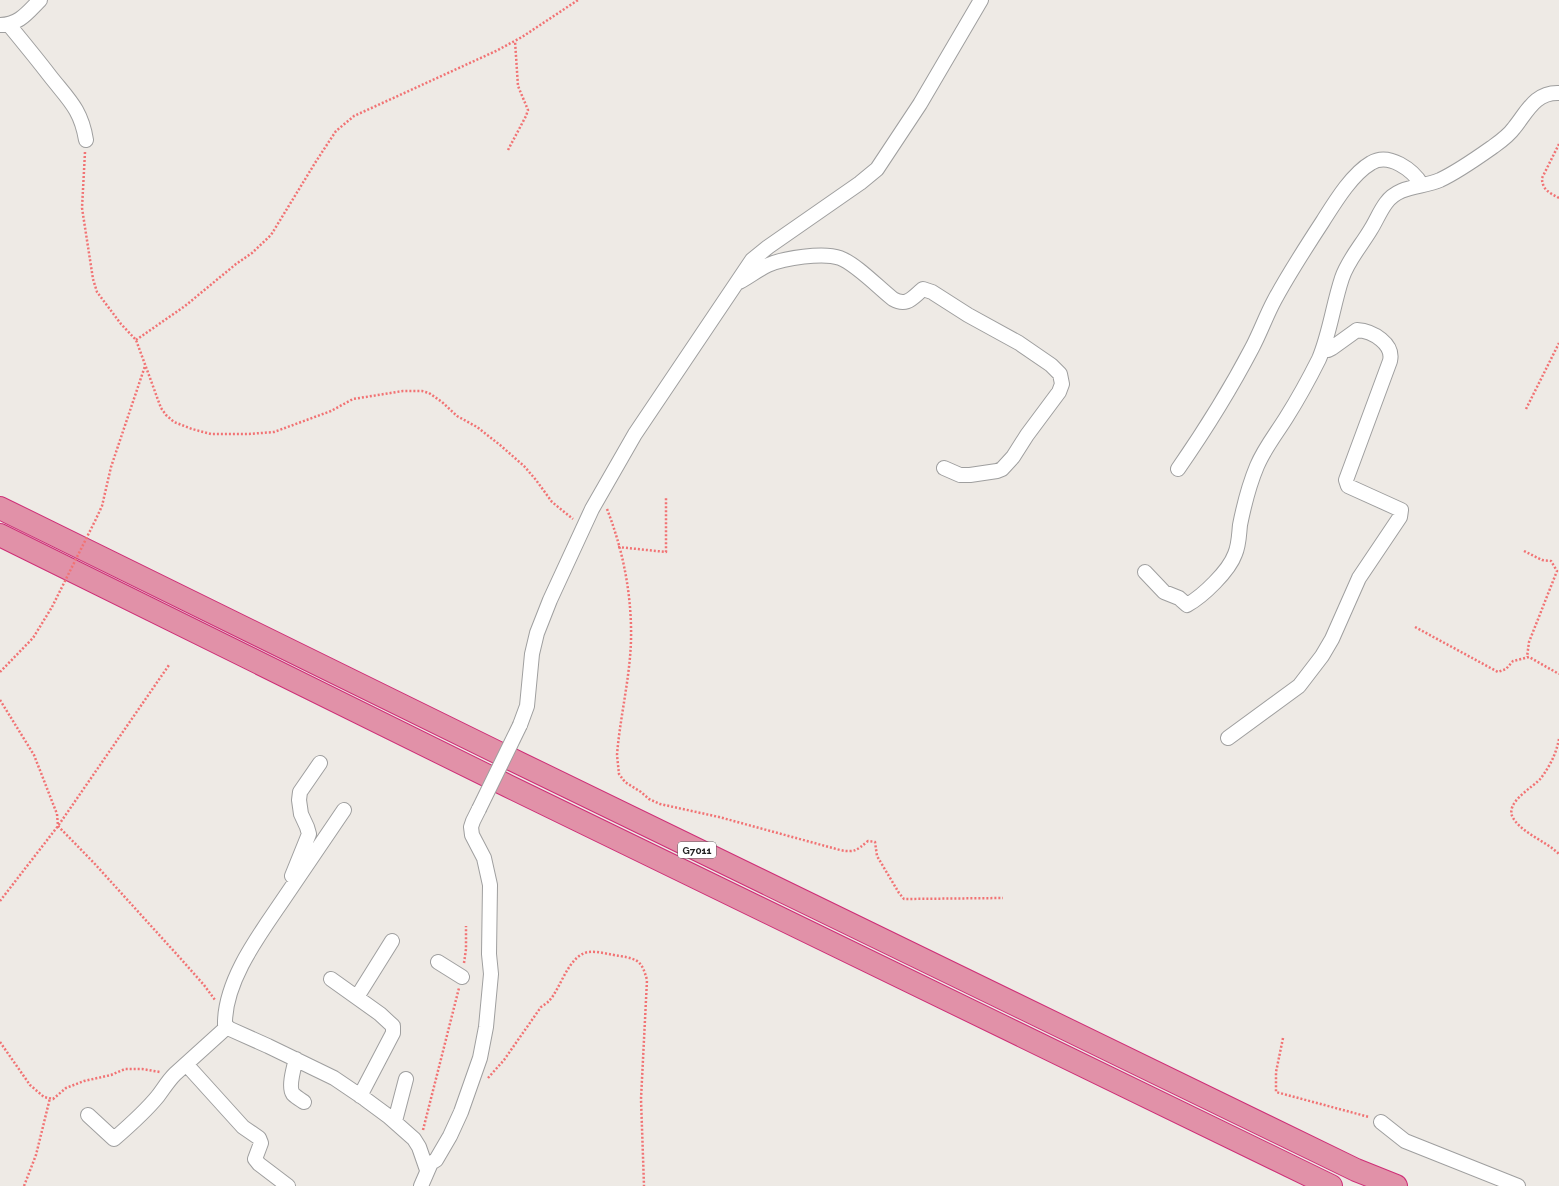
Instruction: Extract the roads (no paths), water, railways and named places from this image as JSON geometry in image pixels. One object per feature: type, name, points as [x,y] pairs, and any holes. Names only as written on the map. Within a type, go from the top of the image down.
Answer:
[{"type":"highway","name":"G7011","points":[[0,508],[1030,1013],[1356,1170],[1396,1186]]},
{"type":"highway","name":"G7011","points":[[0,535],[508,786],[1331,1186]]},
{"type":"street","points":[[40,0],[19,21],[5,25],[69,98],[81,120],[86,140]]},
{"type":"street","points":[[421,1186],[431,1163],[436,1160],[450,1136],[469,1089],[480,1058],[488,1010],[491,974],[490,881],[484,858],[474,840],[471,827],[524,716],[527,706],[531,661],[537,632],[582,530],[601,493],[645,418],[752,260],[768,247],[821,212],[870,176],[877,169],[920,104],[981,0]]},
{"type":"street","points":[[1145,572],[1164,592],[1179,598],[1187,604],[1195,601],[1217,580],[1232,562],[1238,548],[1240,524],[1248,491],[1257,465],[1307,381],[1323,348],[1342,278],[1353,256],[1372,228],[1383,206],[1392,196],[1409,188],[1441,179],[1475,159],[1509,134],[1529,107],[1538,98],[1546,94],[1559,93]]},
{"type":"street","points":[[1178,469],[1226,395],[1252,349],[1273,303],[1305,248],[1341,194],[1355,177],[1370,163],[1386,160],[1397,163],[1408,170],[1418,178],[1422,185]]},
{"type":"street","points":[[736,282],[749,277],[769,265],[802,257],[825,256],[840,258],[854,266],[899,303],[906,302],[923,289],[932,292],[968,315],[1019,343],[1051,365],[1060,374],[1062,384],[1059,392],[1027,435],[1013,457],[1002,469],[970,475],[960,475],[944,468]]},
{"type":"street","points":[[1228,738],[1286,697],[1298,686],[1322,656],[1332,639],[1359,578],[1400,517],[1400,510],[1348,486],[1346,480],[1390,361],[1392,355],[1390,350],[1381,339],[1365,331],[1358,330],[1332,348],[1328,350],[1323,348]]},
{"type":"street","points":[[288,892],[294,871],[309,834],[300,807],[300,792],[320,763]]},
{"type":"street","points":[[88,1115],[114,1139],[133,1123],[173,1076],[226,1020],[235,980],[250,948],[344,810]]},
{"type":"street","points":[[357,997],[392,941]]},
{"type":"street","points":[[438,962],[462,977]]},
{"type":"street","points":[[331,979],[380,1014],[393,1026],[393,1033],[360,1096]]},
{"type":"street","points":[[226,1020],[296,1059],[334,1078],[395,1121],[414,1139],[419,1146],[427,1170]]},
{"type":"street","points":[[296,1059],[292,1076],[292,1091],[294,1095],[304,1102]]},
{"type":"street","points":[[186,1064],[243,1127],[259,1138],[261,1143],[255,1158],[259,1164],[288,1186]]},
{"type":"street","points":[[395,1121],[406,1079]]},
{"type":"street","points":[[1381,1122],[1406,1141],[1518,1186]]}]
